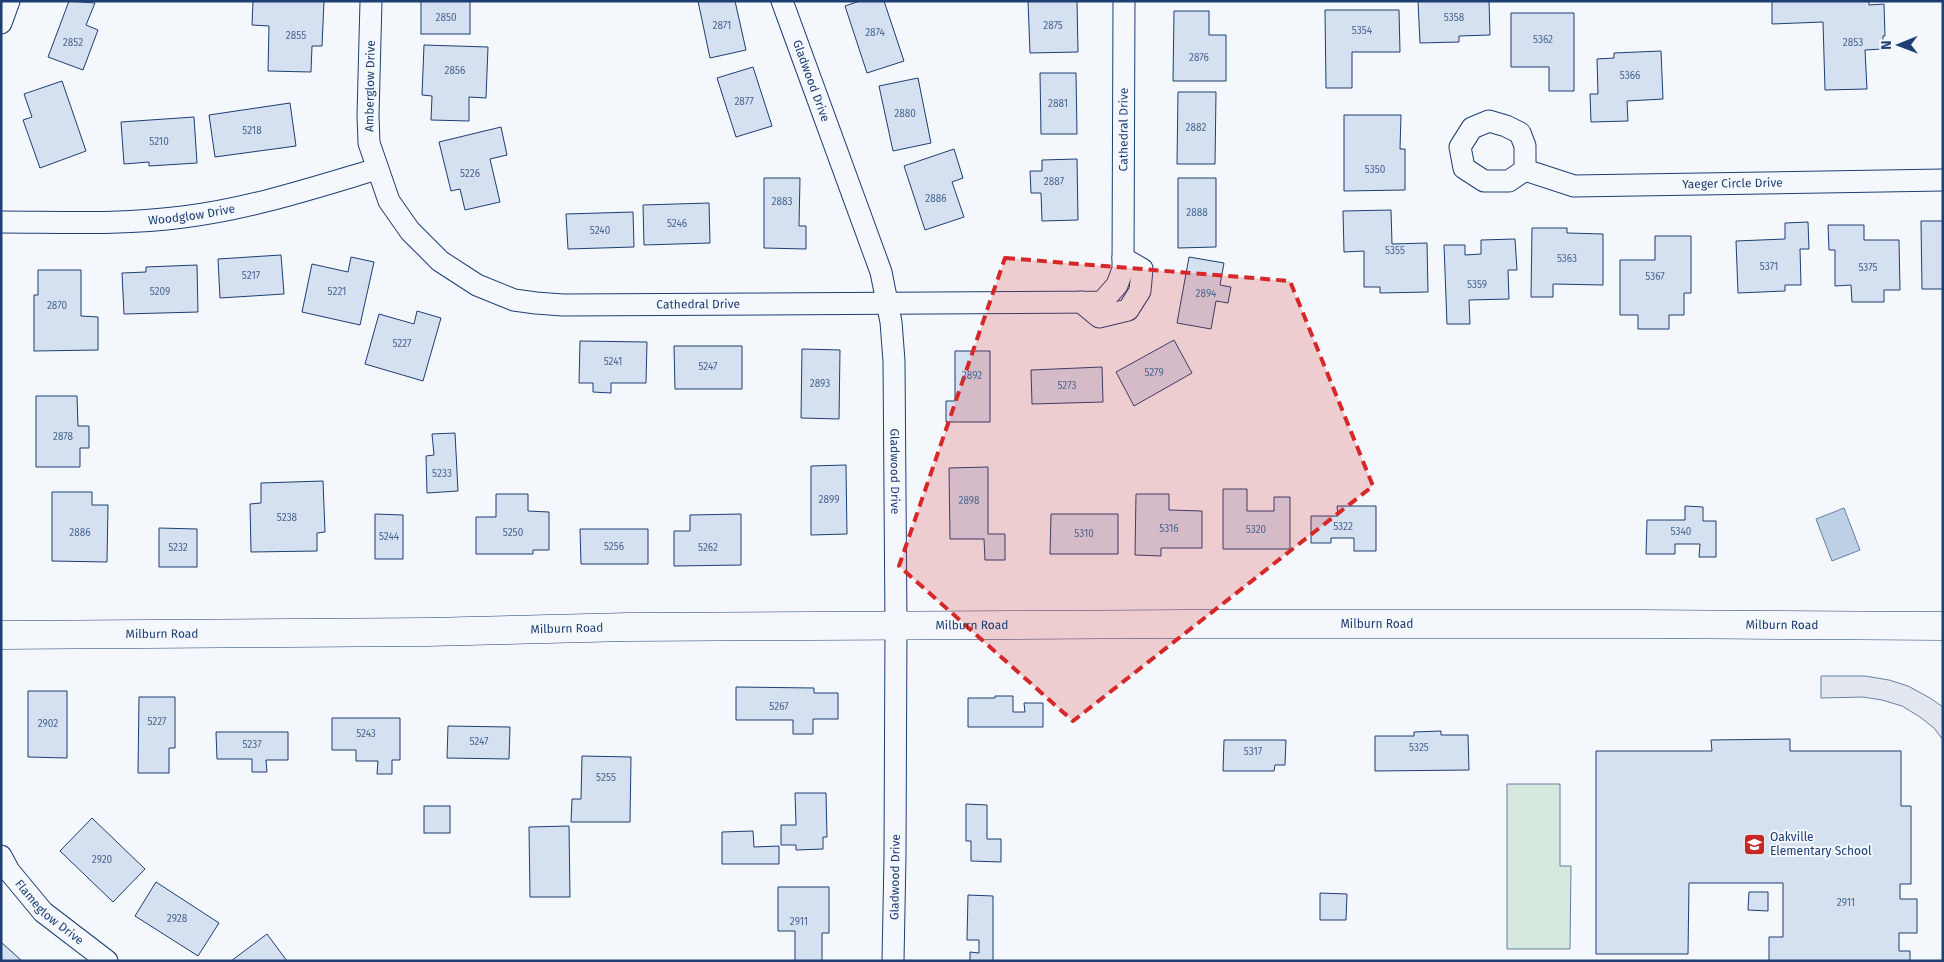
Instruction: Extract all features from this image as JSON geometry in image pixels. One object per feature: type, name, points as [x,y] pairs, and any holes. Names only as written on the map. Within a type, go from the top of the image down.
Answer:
[{"type":"street","points":[[1,23],[9,1]]},
{"type":"street","name":"Amberglow Drive","points":[[371,1],[368,115],[369,143],[377,169]]},
{"type":"street","name":"Gladwood Drive","points":[[782,1],[881,272],[888,302],[894,361],[896,625],[893,961]]},
{"type":"street","name":"Cathedral Drive","points":[[377,169],[389,201],[410,231],[440,261],[477,285],[514,300],[536,304],[563,305],[1102,302],[1118,285],[1123,270],[1124,1]]},
{"type":"street","name":"Woodglow Drive","points":[[1,222],[125,223],[184,217],[261,203],[377,169]]},
{"type":"street","name":"Yaeger Circle Drive","points":[[1525,170],[1574,186],[1943,180]]},
{"type":"street","name":"Milburn Road","points":[[1,635],[418,632],[628,627],[896,625],[1366,623],[1943,626]]},
{"type":"street","name":"Flameglow Drive","points":[[1,856],[9,871],[43,912],[107,961]]},
{"type":"highlighted area","points":[[1005,258],[1290,281],[1373,486],[1073,721],[899,566]]},
{"type":"shaded area","points":[[1821,676],[1865,676],[1889,680],[1908,686],[1943,707],[1943,740],[1934,728],[1902,706],[1863,697],[1821,698]]},
{"type":"shaded area","points":[[1507,784],[1560,784],[1560,866],[1571,866],[1570,949],[1507,949]]},
{"type":"water","points":[[1844,508],[1860,550],[1832,561],[1816,519]]},
{"type":"building","points":[[69,1],[95,3],[86,25],[98,30],[83,70],[48,57]]},
{"type":"building","points":[[253,1],[324,1],[322,46],[312,46],[311,72],[268,71],[269,26],[252,25]]},
{"type":"building","points":[[421,1],[470,1],[470,34],[421,34]]},
{"type":"building","points":[[698,1],[735,1],[746,50],[710,58]]},
{"type":"building","points":[[860,1],[884,1],[904,61],[867,73],[845,6]]},
{"type":"building","points":[[1028,1],[1077,1],[1078,52],[1030,53]]},
{"type":"building","points":[[1418,1],[1489,1],[1490,35],[1459,36],[1459,42],[1420,43]]},
{"type":"building","points":[[1772,1],[1869,1],[1869,5],[1884,4],[1885,36],[1883,36],[1883,49],[1865,50],[1867,89],[1825,90],[1823,22],[1772,24]]},
{"type":"building","points":[[1325,10],[1399,10],[1400,52],[1352,52],[1352,88],[1326,88]]},
{"type":"building","points":[[1174,11],[1209,11],[1209,35],[1226,35],[1226,81],[1173,81]]},
{"type":"building","points":[[1511,13],[1574,13],[1574,91],[1549,91],[1549,67],[1511,67]]},
{"type":"building","points":[[424,45],[488,47],[486,98],[469,97],[469,121],[431,120],[432,96],[422,95]]},
{"type":"building","points":[[1661,51],[1663,99],[1627,101],[1628,121],[1591,122],[1590,94],[1598,94],[1597,59],[1614,58],[1614,53]]},
{"type":"building","points":[[753,67],[772,126],[736,137],[717,78]]},
{"type":"building","points":[[1040,73],[1076,73],[1077,134],[1041,134]]},
{"type":"building","points":[[918,78],[931,143],[893,151],[879,86]]},
{"type":"building","points":[[62,81],[86,151],[40,168],[23,120],[32,117],[24,94]]},
{"type":"building","points":[[1178,92],[1216,92],[1215,164],[1177,164]]},
{"type":"building","points":[[290,103],[296,146],[215,157],[209,115]]},
{"type":"building","points":[[1344,115],[1401,115],[1400,149],[1405,149],[1405,190],[1344,191]]},
{"type":"building","points":[[194,117],[197,163],[149,166],[149,162],[124,164],[121,122]]},
{"type":"building","points":[[501,127],[507,155],[490,159],[500,202],[465,210],[460,189],[451,191],[439,142]]},
{"type":"building","points":[[954,149],[963,178],[952,182],[964,217],[925,230],[904,166]]},
{"type":"building","points":[[1077,159],[1078,220],[1042,221],[1041,193],[1031,193],[1030,171],[1042,171],[1042,160]]},
{"type":"building","points":[[764,178],[800,178],[799,226],[806,226],[806,249],[764,248]]},
{"type":"building","points":[[1178,178],[1216,178],[1216,247],[1178,248]]},
{"type":"building","points":[[709,203],[710,243],[644,245],[643,205]]},
{"type":"building","points":[[1391,210],[1392,244],[1427,243],[1428,292],[1380,293],[1380,287],[1364,287],[1364,251],[1344,252],[1343,211]]},
{"type":"building","points":[[633,212],[634,247],[568,249],[566,214]]},
{"type":"building","points":[[1921,221],[1943,221],[1943,289],[1922,289]]},
{"type":"building","points":[[1808,222],[1809,249],[1800,249],[1801,285],[1785,285],[1785,291],[1738,293],[1736,241],[1785,239],[1785,223]]},
{"type":"building","points":[[1828,225],[1864,225],[1864,240],[1899,240],[1900,290],[1884,290],[1884,302],[1852,302],[1851,285],[1835,286],[1835,250],[1829,250]]},
{"type":"building","points":[[1532,228],[1567,228],[1567,233],[1603,234],[1603,285],[1553,284],[1553,297],[1531,297]]},
{"type":"building","points":[[1655,236],[1691,236],[1691,293],[1684,293],[1684,315],[1669,315],[1669,329],[1638,329],[1638,315],[1620,315],[1620,260],[1655,260]]},
{"type":"building","points":[[1515,239],[1517,270],[1508,270],[1509,299],[1469,300],[1470,324],[1447,324],[1444,245],[1465,245],[1465,255],[1481,254],[1481,240]]},
{"type":"building","points":[[281,255],[284,294],[220,298],[218,259]]},
{"type":"building","points":[[351,257],[374,262],[360,325],[302,312],[312,264],[348,272]]},
{"type":"building","points":[[1189,257],[1224,263],[1220,285],[1231,287],[1228,303],[1216,301],[1211,329],[1177,323]]},
{"type":"building","points":[[197,265],[198,312],[124,314],[122,273],[146,272],[146,267]]},
{"type":"building","points":[[38,270],[81,270],[81,316],[98,317],[98,350],[34,351],[34,295],[38,295]]},
{"type":"building","points":[[417,311],[441,318],[423,381],[365,364],[379,314],[414,324]]},
{"type":"building","points":[[1174,340],[1192,373],[1134,406],[1116,372]]},
{"type":"building","points":[[580,341],[647,342],[646,383],[611,383],[611,393],[593,392],[593,383],[579,383]]},
{"type":"building","points":[[674,346],[742,346],[742,389],[675,389]]},
{"type":"building","points":[[802,349],[840,350],[839,419],[801,418]]},
{"type":"building","points":[[955,351],[990,351],[990,422],[946,422],[946,401],[955,401]]},
{"type":"building","points":[[1102,367],[1103,402],[1032,404],[1031,370]]},
{"type":"building","points":[[36,396],[77,396],[78,426],[89,426],[89,448],[80,448],[80,467],[36,467]]},
{"type":"building","points":[[455,433],[458,491],[427,493],[426,456],[434,455],[432,434]]},
{"type":"building","points":[[846,465],[847,534],[811,535],[811,466]]},
{"type":"building","points":[[988,467],[988,534],[1005,534],[1005,560],[985,560],[984,539],[950,539],[949,468]]},
{"type":"building","points":[[323,481],[325,532],[317,533],[317,551],[251,552],[250,504],[261,503],[261,483]]},
{"type":"building","points":[[1223,489],[1247,489],[1247,511],[1274,511],[1274,497],[1290,497],[1290,549],[1223,549]]},
{"type":"building","points":[[52,492],[92,492],[92,505],[108,505],[107,562],[52,561]]},
{"type":"building","points":[[496,494],[528,494],[528,511],[549,512],[549,550],[533,550],[533,554],[476,554],[476,517],[496,517]]},
{"type":"building","points":[[1136,494],[1169,494],[1169,510],[1202,511],[1202,548],[1161,548],[1161,556],[1135,555]]},
{"type":"building","points":[[1337,506],[1376,506],[1376,551],[1354,551],[1354,538],[1331,538],[1331,543],[1311,543],[1311,516],[1338,516]]},
{"type":"building","points":[[1685,506],[1703,507],[1703,521],[1716,521],[1716,557],[1699,557],[1700,544],[1675,544],[1675,554],[1646,554],[1647,520],[1685,520]]},
{"type":"building","points":[[375,514],[403,515],[403,559],[375,559]]},
{"type":"building","points":[[741,514],[741,565],[674,566],[674,531],[690,531],[690,515]]},
{"type":"building","points":[[1051,514],[1118,514],[1118,554],[1050,554]]},
{"type":"building","points":[[159,528],[197,529],[197,567],[159,567]]},
{"type":"building","points":[[580,529],[648,529],[648,564],[581,564]]},
{"type":"building","points":[[736,687],[814,688],[814,693],[838,693],[838,719],[813,719],[813,734],[793,734],[793,720],[736,720]]},
{"type":"building","points":[[28,691],[67,691],[67,758],[28,757]]},
{"type":"building","points":[[995,696],[1013,696],[1013,712],[1025,712],[1024,703],[1043,703],[1043,727],[968,727],[968,698],[995,698]]},
{"type":"building","points":[[139,697],[175,697],[175,748],[169,748],[169,773],[138,773]]},
{"type":"building","points":[[332,718],[400,718],[400,760],[392,760],[392,774],[377,774],[378,761],[356,761],[356,750],[332,750]]},
{"type":"building","points":[[448,726],[510,727],[509,759],[447,758]]},
{"type":"building","points":[[1441,731],[1441,735],[1468,735],[1469,770],[1375,771],[1375,736],[1414,736],[1414,732]]},
{"type":"building","points":[[216,732],[288,732],[288,760],[266,760],[267,772],[252,772],[252,759],[217,759]]},
{"type":"building","name":"Oakville Elementary School","points":[[1790,739],[1790,751],[1901,751],[1901,806],[1911,806],[1911,884],[1900,884],[1900,899],[1917,899],[1917,933],[1899,933],[1899,951],[1910,951],[1910,961],[1769,961],[1769,937],[1783,937],[1783,883],[1689,883],[1688,954],[1596,954],[1596,751],[1712,751],[1711,740]]},
{"type":"building","points":[[1224,740],[1286,740],[1285,765],[1275,765],[1274,771],[1223,771]]},
{"type":"building","points":[[582,756],[631,757],[630,822],[571,822],[572,799],[581,799]]},
{"type":"building","points":[[795,793],[826,793],[827,837],[823,837],[823,849],[796,850],[796,845],[781,845],[781,825],[796,825]]},
{"type":"building","points":[[966,804],[987,805],[987,839],[1001,839],[1001,862],[971,861],[971,841],[966,841]]},
{"type":"building","points":[[424,806],[450,806],[450,833],[424,833]]},
{"type":"building","points":[[92,818],[145,869],[113,902],[60,851]]},
{"type":"building","points":[[569,826],[570,897],[530,897],[529,827]]},
{"type":"building","points":[[753,831],[754,847],[779,846],[779,864],[722,864],[722,832]]},
{"type":"building","points":[[156,882],[219,923],[198,956],[135,916]]},
{"type":"building","points":[[778,887],[829,887],[829,933],[822,933],[822,961],[795,961],[795,931],[778,931]]},
{"type":"building","points":[[1749,892],[1768,892],[1768,911],[1748,910]]},
{"type":"building","points":[[1320,893],[1347,894],[1346,920],[1320,920]]},
{"type":"building","points":[[968,895],[993,896],[993,961],[970,961],[970,952],[979,953],[979,940],[967,940]]},
{"type":"building","points":[[267,934],[287,961],[231,961]]},
{"type":"building","points":[[1,942],[22,961],[1,961]]},
{"type":"place","name":"Oakville Elementary School","points":[[1754,844]]}]
